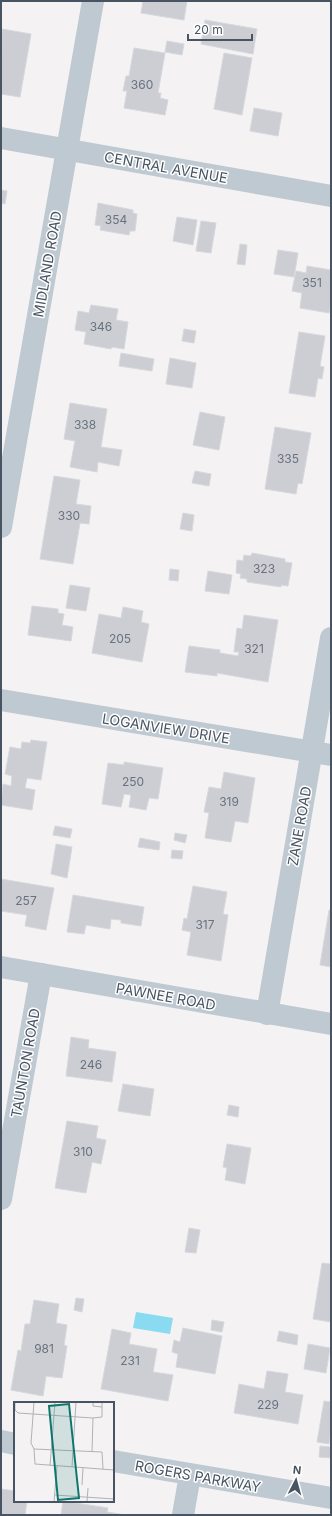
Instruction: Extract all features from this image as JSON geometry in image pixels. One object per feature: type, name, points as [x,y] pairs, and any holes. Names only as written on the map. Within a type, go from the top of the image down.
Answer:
[{"type":"street","name":"MIDLAND ROAD","points":[[1,527],[92,1]]},
{"type":"street","name":"CENTRAL AVENUE","points":[[1,138],[331,196]]},
{"type":"street","name":"ZANE ROAD","points":[[267,1014],[321,754],[331,638]]},
{"type":"street","name":"LOGANVIEW DRIVE","points":[[1,700],[321,754]]},
{"type":"street","name":"PAWNEE ROAD","points":[[1,968],[331,1024]]},
{"type":"street","name":"TAUNTON ROAD","points":[[1,1199],[41,974]]},
{"type":"street","points":[[1,1441],[14,1444]]},
{"type":"street","name":"ROGERS PARKWAY","points":[[114,1461],[331,1498]]},
{"type":"street","points":[[183,1515],[190,1475]]},
{"type":"water","points":[[136,1312],[173,1318],[170,1334],[133,1328]]},
{"type":"building","points":[[143,1],[187,1],[184,20],[141,13]]},
{"type":"building","points":[[205,20],[257,29],[253,54],[201,44]]},
{"type":"building","points":[[2,29],[31,34],[20,97],[1,94]]},
{"type":"building","points":[[167,41],[184,44],[182,55],[165,52]]},
{"type":"building","points":[[134,48],[165,53],[158,93],[161,93],[160,98],[168,100],[165,115],[124,108],[127,91],[123,91],[126,76],[129,76]]},
{"type":"building","points":[[224,53],[252,58],[242,115],[214,109]]},
{"type":"building","points":[[254,108],[282,113],[278,136],[250,131]]},
{"type":"building","points":[[1,190],[7,191],[5,204],[2,203],[1,210]]},
{"type":"building","points":[[98,203],[133,210],[133,213],[137,214],[135,231],[130,231],[129,235],[100,230],[101,226],[95,225]]},
{"type":"building","points":[[177,217],[197,220],[193,245],[173,241]]},
{"type":"building","points":[[201,221],[216,223],[211,253],[196,251]]},
{"type":"building","points":[[240,244],[247,245],[245,265],[237,264]]},
{"type":"building","points":[[278,250],[298,253],[294,277],[274,274]]},
{"type":"building","points":[[307,266],[331,270],[331,303],[329,313],[300,308],[302,293],[292,291],[296,271],[306,273]]},
{"type":"building","points":[[91,305],[118,309],[116,320],[128,322],[124,349],[112,347],[111,349],[84,344],[86,332],[75,330],[78,311],[89,313]]},
{"type":"building","points":[[184,329],[196,331],[194,343],[182,341]]},
{"type":"building","points":[[299,332],[325,336],[320,366],[324,367],[322,379],[318,378],[315,397],[289,393]]},
{"type":"building","points":[[121,353],[154,359],[152,371],[119,366]]},
{"type":"building","points":[[170,358],[196,363],[192,388],[166,384]]},
{"type":"building","points":[[70,403],[107,409],[101,447],[122,450],[119,466],[98,462],[97,472],[70,467],[75,441],[64,439]]},
{"type":"building","points":[[200,412],[225,417],[219,450],[193,445]]},
{"type":"building","points":[[275,427],[311,433],[302,484],[298,483],[296,494],[265,489]]},
{"type":"building","points":[[195,471],[211,474],[209,486],[192,483]]},
{"type":"building","points":[[54,476],[80,480],[76,504],[91,506],[89,524],[80,523],[73,564],[40,559]]},
{"type":"building","points":[[183,513],[194,515],[192,531],[180,529]]},
{"type":"building","points":[[252,553],[285,559],[285,562],[292,563],[288,586],[281,585],[281,587],[247,582],[247,579],[240,578],[241,574],[236,573],[237,560],[243,561],[244,555],[251,556]]},
{"type":"building","points":[[170,569],[179,570],[178,581],[169,580]]},
{"type":"building","points":[[208,571],[232,575],[229,594],[205,591]]},
{"type":"building","points":[[70,585],[90,588],[86,611],[66,608]]},
{"type":"building","points":[[32,606],[58,609],[58,613],[64,614],[62,625],[73,627],[71,641],[28,635]]},
{"type":"building","points":[[123,607],[143,611],[141,622],[149,624],[142,662],[92,653],[99,614],[121,618]]},
{"type":"building","points":[[244,615],[278,620],[268,682],[217,673],[217,676],[185,672],[189,646],[220,650],[220,653],[238,656],[239,652],[234,652],[237,628],[242,629]]},
{"type":"building","points":[[31,740],[47,742],[41,780],[27,778],[25,788],[35,790],[32,810],[1,805],[3,784],[11,786],[12,776],[5,774],[10,747],[21,749],[22,742],[30,743]]},
{"type":"building","points":[[124,762],[163,768],[158,799],[149,798],[146,810],[129,807],[131,795],[124,794],[121,807],[102,804],[108,763],[124,765]]},
{"type":"building","points":[[224,772],[255,778],[248,823],[235,821],[231,842],[205,838],[209,813],[204,812],[209,787],[221,789]]},
{"type":"building","points":[[55,826],[72,829],[70,838],[53,835]]},
{"type":"building","points":[[175,833],[187,835],[185,843],[174,840]]},
{"type":"building","points":[[140,838],[160,842],[159,850],[138,847]]},
{"type":"building","points":[[56,844],[72,847],[67,878],[51,874]]},
{"type":"building","points":[[172,850],[183,851],[182,859],[171,858]]},
{"type":"building","points":[[1,879],[54,888],[46,930],[25,926],[27,915],[1,911]]},
{"type":"building","points":[[193,886],[227,892],[223,914],[228,915],[221,961],[187,955],[191,932],[182,930],[184,918],[187,919]]},
{"type":"building","points":[[73,895],[144,907],[141,926],[121,923],[121,920],[111,919],[110,929],[86,925],[84,934],[67,932]]},
{"type":"building","points":[[329,910],[331,910],[331,967],[320,965]]},
{"type":"building","points":[[71,1037],[89,1040],[88,1048],[116,1052],[112,1082],[66,1076]]},
{"type":"building","points":[[123,1084],[154,1089],[150,1116],[118,1111]]},
{"type":"building","points":[[229,1105],[239,1107],[238,1117],[227,1115]]},
{"type":"building","points":[[67,1121],[98,1126],[96,1138],[106,1140],[101,1164],[92,1162],[86,1193],[55,1188]]},
{"type":"building","points":[[227,1144],[251,1148],[245,1184],[225,1180],[227,1168],[223,1167]]},
{"type":"building","points":[[189,1228],[200,1230],[196,1253],[185,1252]]},
{"type":"building","points":[[322,1263],[331,1264],[331,1322],[313,1319]]},
{"type":"building","points":[[76,1298],[84,1299],[82,1312],[74,1310]]},
{"type":"building","points":[[34,1300],[59,1304],[56,1323],[67,1325],[64,1345],[67,1346],[62,1378],[46,1376],[43,1396],[11,1390],[18,1350],[21,1351],[25,1324],[30,1324]]},
{"type":"building","points":[[212,1320],[224,1322],[222,1332],[211,1330]]},
{"type":"building","points":[[183,1328],[222,1336],[215,1374],[176,1367],[178,1354],[172,1352],[174,1340],[180,1342]]},
{"type":"building","points":[[112,1329],[131,1333],[129,1344],[157,1349],[153,1372],[173,1375],[168,1401],[101,1389]]},
{"type":"building","points":[[279,1331],[298,1335],[297,1345],[277,1341]]},
{"type":"building","points":[[308,1344],[330,1348],[326,1373],[304,1369]]},
{"type":"building","points":[[267,1371],[288,1374],[285,1392],[303,1395],[298,1424],[234,1413],[239,1384],[264,1389]]},
{"type":"building","points":[[324,1401],[331,1402],[331,1429],[329,1444],[317,1442]]},
{"type":"building","points":[[320,1446],[331,1447],[331,1458],[319,1457]]},
{"type":"building","points":[[1,1489],[14,1491],[14,1502],[27,1502],[25,1515],[1,1515]]},
{"type":"building","points":[[63,1502],[69,1502],[108,1508],[107,1512],[125,1515],[61,1515]]}]
